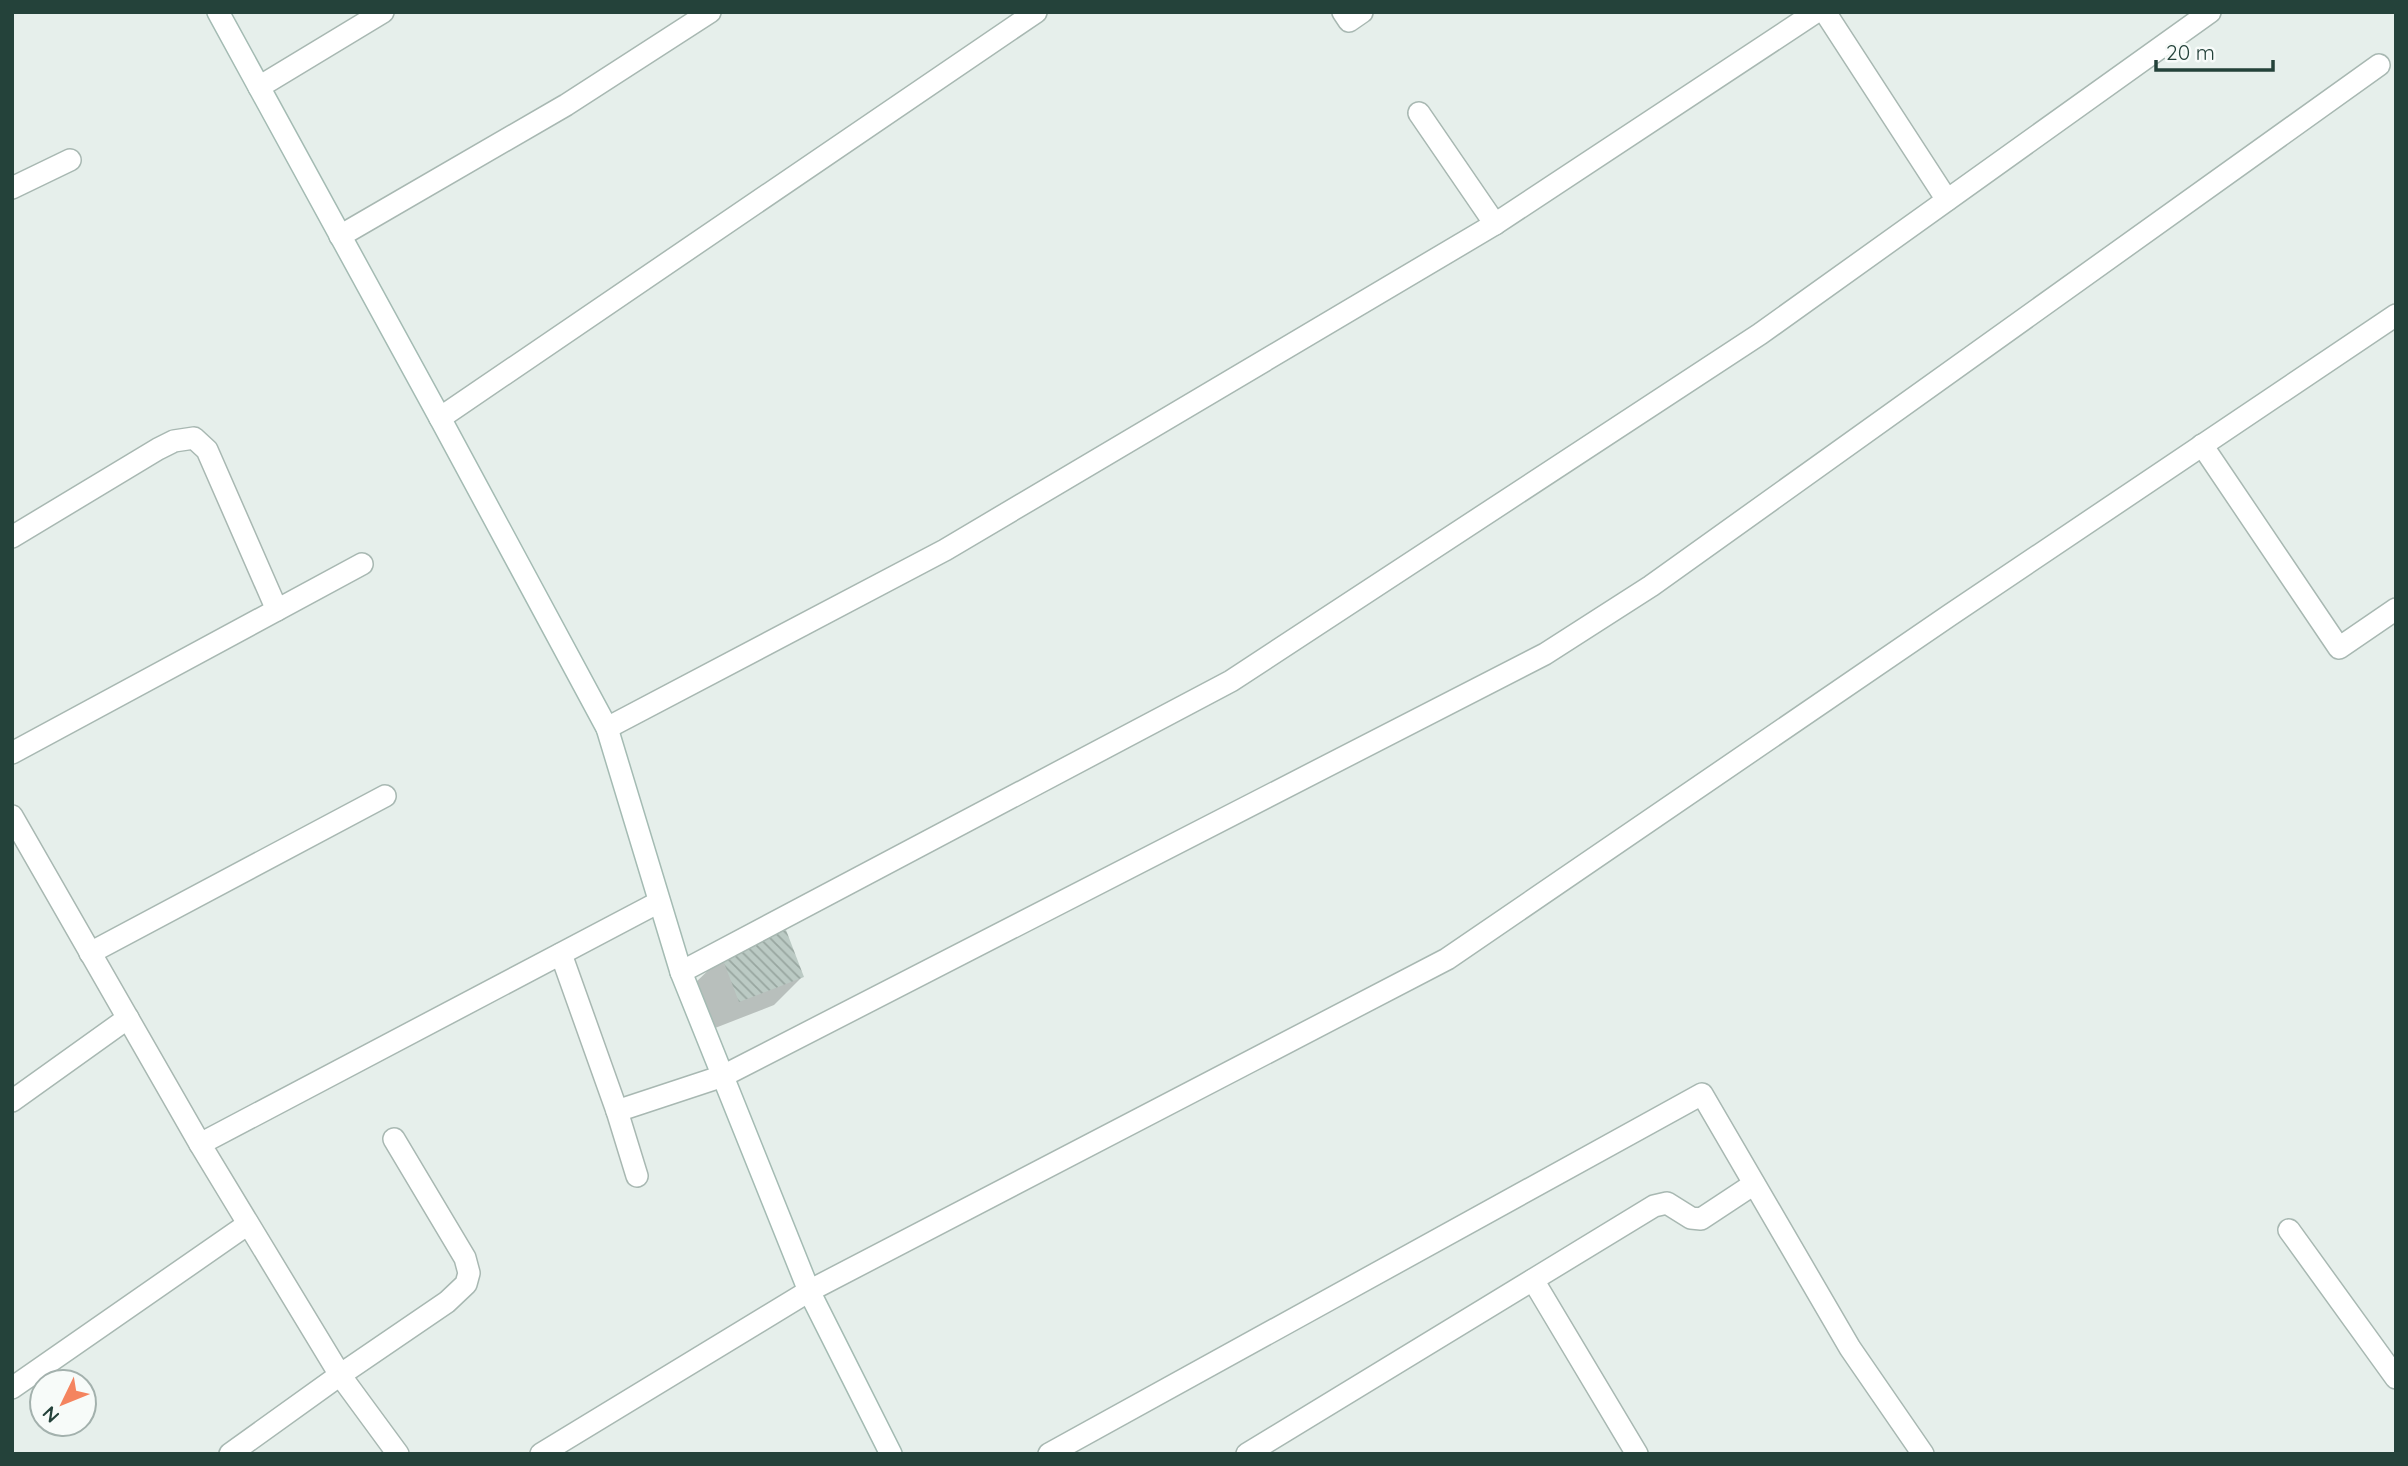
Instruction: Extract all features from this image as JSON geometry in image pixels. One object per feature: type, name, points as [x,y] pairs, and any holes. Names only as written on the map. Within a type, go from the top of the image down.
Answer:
[{"type":"street","points":[[218,12],[607,728],[681,972],[809,1291],[891,1454]]},
{"type":"street","points":[[259,87],[383,12]]},
{"type":"street","points":[[340,236],[566,105],[709,12]]},
{"type":"street","points":[[440,418],[1036,12]]},
{"type":"street","points":[[1343,12],[1349,21],[1362,12]]},
{"type":"street","points":[[607,728],[945,550],[1495,224],[1816,12]]},
{"type":"street","points":[[1825,12],[1947,200]]},
{"type":"street","points":[[681,972],[1230,681],[1760,334],[2210,12]]},
{"type":"street","points":[[617,1111],[723,1076],[1545,654],[1651,586],[2379,65]]},
{"type":"street","points":[[1419,113],[1495,224]]},
{"type":"street","points":[[12,188],[70,160]]},
{"type":"street","points":[[541,1454],[809,1291],[1447,959],[2396,315]]},
{"type":"street","points":[[12,537],[158,449],[174,441],[194,438],[206,450],[277,610]]},
{"type":"street","points":[[2202,445],[2339,648],[2396,610]]},
{"type":"street","points":[[12,753],[362,564]]},
{"type":"street","points":[[90,953],[385,796]]},
{"type":"street","points":[[12,816],[248,1224],[340,1375],[398,1454]]},
{"type":"street","points":[[200,1144],[659,902]]},
{"type":"street","points":[[561,954],[617,1111],[637,1176]]},
{"type":"street","points":[[12,1101],[128,1018]]},
{"type":"street","points":[[1049,1454],[1702,1094],[1850,1348],[1923,1454]]},
{"type":"street","points":[[230,1454],[447,1302],[466,1284],[469,1273],[465,1258],[394,1139]]},
{"type":"street","points":[[1247,1454],[1654,1206],[1667,1203],[1691,1218],[1701,1219],[1754,1184]]},
{"type":"street","points":[[12,1388],[248,1224]]},
{"type":"street","points":[[2289,1230],[2396,1378]]},
{"type":"street","points":[[1534,1280],[1637,1454]]},
{"type":"building","points":[[786,930],[804,977],[739,1002],[721,955]]}]
